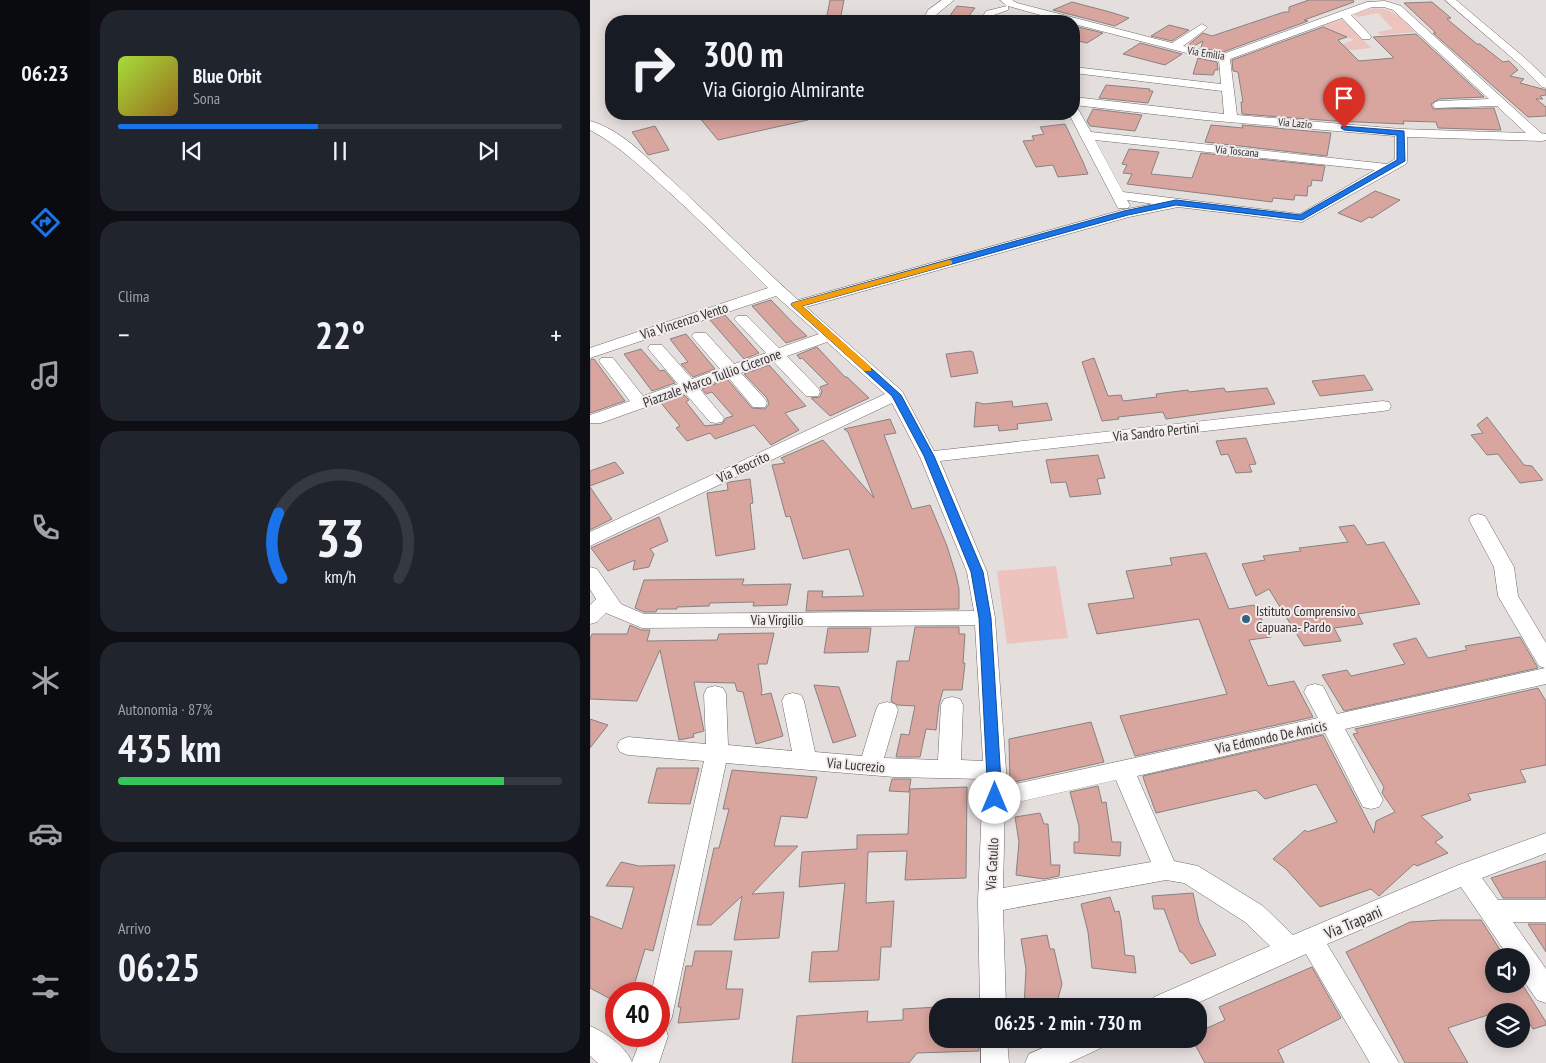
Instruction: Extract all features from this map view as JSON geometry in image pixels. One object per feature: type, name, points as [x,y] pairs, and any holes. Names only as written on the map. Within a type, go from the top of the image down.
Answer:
[{"type":"street","points":[[931,15],[949,0]]},
{"type":"street","points":[[1450,0],[1522,61],[1546,84]]},
{"type":"street","points":[[989,15],[1004,3]]},
{"type":"street","points":[[999,15],[1004,3]]},
{"type":"street","name":"Via Emilia","points":[[1004,3],[1050,15]]},
{"type":"street","name":"Via Emilia","points":[[1080,23],[1224,58],[1371,4],[1385,4],[1397,8]]},
{"type":"street","points":[[1397,8],[1500,102],[1542,137]]},
{"type":"street","points":[[1344,14],[1366,37]]},
{"type":"street","points":[[1174,47],[1202,27]]},
{"type":"street","points":[[1224,58],[1231,118]]},
{"type":"street","points":[[1080,71],[1227,88]]},
{"type":"street","name":"Via Lazio","points":[[1080,102],[1231,118],[1401,133],[1542,137]]},
{"type":"street","points":[[1439,104],[1500,102]]},
{"type":"street","points":[[1078,120],[1127,213]]},
{"type":"street","name":"Via Catullo","points":[[590,125],[614,138],[634,153],[714,226],[778,290],[896,395],[929,456],[977,572],[985,618],[995,770],[990,901],[993,998]]},
{"type":"street","points":[[1117,196],[1302,218],[1401,161],[1401,133]]},
{"type":"street","name":"Via Toscana","points":[[1086,135],[1389,168]]},
{"type":"street","points":[[796,305],[1127,213],[1176,203]]},
{"type":"street","name":"Via Vincenzo Vento","points":[[590,353],[778,290]]},
{"type":"street","points":[[742,319],[812,392]]},
{"type":"street","points":[[700,336],[758,403]]},
{"type":"street","name":"Piazzale Marco Tullio Cicerone","points":[[595,419],[829,336]]},
{"type":"street","points":[[656,348],[716,418]]},
{"type":"street","points":[[607,361],[640,403]]},
{"type":"street","name":"Via Teocrito","points":[[590,540],[896,395]]},
{"type":"street","name":"Via Sandro Pertini","points":[[929,456],[1383,406]]},
{"type":"street","points":[[1478,520],[1504,567],[1508,596],[1546,661]]},
{"type":"street","name":"Via Virgilio","points":[[590,574],[614,609],[642,621],[985,618]]},
{"type":"street","points":[[590,617],[607,600]]},
{"type":"street","name":"Via Edmondo De Amicis","points":[[995,798],[1546,676]]},
{"type":"street","points":[[1315,692],[1370,800]]},
{"type":"street","points":[[667,982],[717,753],[715,694]]},
{"type":"street","points":[[793,701],[805,760]]},
{"type":"street","points":[[949,769],[952,705]]},
{"type":"street","points":[[870,766],[887,710]]},
{"type":"street","name":"Via Lucrezio","points":[[628,746],[870,766],[995,770]]},
{"type":"street","points":[[1122,770],[1166,870]]},
{"type":"street","name":"Via Trapani","points":[[1181,998],[1465,873],[1546,843]]},
{"type":"street","points":[[990,901],[1166,870],[1189,873],[1300,944],[1385,1063]]},
{"type":"street","points":[[1465,873],[1493,911],[1546,992]]},
{"type":"street","points":[[1493,911],[1546,911]]},
{"type":"street","points":[[590,1039],[618,1063]]},
{"type":"street","points":[[645,1063],[652,1047]]},
{"type":"street","points":[[994,1048],[995,1063]]},
{"type":"street","points":[[1039,1063],[1072,1048]]},
{"type":"shaded area","points":[[1370,9],[1384,9],[1396,14],[1415,32],[1381,35],[1378,32],[1393,29],[1378,13],[1358,17],[1354,14]]},
{"type":"shaded area","points":[[1343,19],[1371,48],[1332,52],[1274,70],[1354,40],[1321,26]]},
{"type":"shaded area","points":[[1056,566],[1068,638],[1007,644],[997,571]]},
{"type":"building","points":[[830,0],[844,0],[841,15],[827,15]]},
{"type":"building","points":[[1309,0],[1353,0],[1354,2],[1223,52],[1201,48],[1203,41],[1194,46],[1188,45],[1203,33],[1212,36],[1289,12],[1289,7]]},
{"type":"building","points":[[1072,2],[1129,18],[1115,26],[1080,17],[1080,15],[1053,10]]},
{"type":"building","points":[[1432,2],[1451,18],[1447,19],[1477,44],[1480,44],[1503,62],[1509,61],[1518,70],[1510,76],[1524,79],[1520,83],[1546,90],[1546,95],[1540,96],[1543,99],[1536,99],[1546,107],[1546,116],[1528,117],[1433,33],[1436,33],[1404,3]]},
{"type":"building","points":[[957,6],[975,8],[970,15],[950,15]]},
{"type":"building","points":[[1169,25],[1189,30],[1172,41],[1151,36]]},
{"type":"building","points":[[1080,27],[1103,33],[1087,43],[1080,41]]},
{"type":"building","points":[[1323,27],[1347,37],[1338,40],[1359,61],[1394,58],[1373,37],[1416,34],[1484,97],[1439,99],[1431,104],[1433,109],[1494,108],[1501,130],[1438,128],[1436,122],[1403,121],[1404,124],[1242,114],[1241,102],[1243,102],[1238,72],[1233,71],[1232,60]]},
{"type":"building","points":[[1140,43],[1182,54],[1165,65],[1123,54]]},
{"type":"building","points":[[1198,58],[1217,62],[1218,70],[1215,70],[1213,75],[1193,74]]},
{"type":"building","points":[[1106,85],[1150,89],[1149,91],[1153,91],[1148,103],[1099,98]]},
{"type":"building","points":[[1093,109],[1142,115],[1135,131],[1090,126],[1087,121]]},
{"type":"building","points":[[701,120],[808,120],[718,140]]},
{"type":"building","points":[[1065,124],[1088,174],[1058,177],[1053,165],[1036,167],[1023,141],[1034,140],[1032,136],[1044,134],[1040,127]]},
{"type":"building","points":[[1211,125],[1243,128],[1242,125],[1331,133],[1327,156],[1205,142]]},
{"type":"building","points":[[655,126],[669,150],[648,155],[632,132]]},
{"type":"building","points":[[1129,149],[1159,152],[1151,174],[1192,178],[1201,153],[1325,166],[1322,181],[1312,180],[1311,186],[1308,186],[1307,196],[1295,195],[1294,200],[1273,198],[1272,202],[1127,184],[1132,174],[1123,173],[1127,165],[1122,164]]},
{"type":"building","points":[[1375,191],[1400,200],[1372,218],[1369,217],[1361,222],[1338,213]]},
{"type":"building","points":[[771,300],[807,336],[786,343],[752,306]]},
{"type":"building","points":[[725,315],[759,353],[744,359],[710,320]]},
{"type":"building","points":[[686,334],[715,369],[693,377],[681,364],[688,362],[670,339]]},
{"type":"building","points":[[817,347],[845,377],[869,398],[830,416],[811,398],[820,397],[822,391],[820,387],[828,384],[797,355]]},
{"type":"building","points":[[641,349],[660,371],[664,370],[675,383],[652,391],[624,354]]},
{"type":"building","points":[[973,352],[978,373],[951,377],[946,354]]},
{"type":"building","points":[[1094,358],[1108,396],[1121,395],[1123,401],[1157,397],[1156,394],[1188,390],[1189,392],[1224,388],[1226,392],[1267,388],[1275,404],[1166,419],[1163,412],[1118,417],[1119,419],[1102,421],[1082,362]]},
{"type":"building","points":[[594,359],[625,401],[590,413],[590,360]]},
{"type":"building","points":[[769,365],[806,406],[785,413],[799,430],[771,445],[754,425],[715,439],[710,433],[687,441],[676,428],[680,426],[661,403],[684,395],[689,400],[686,402],[705,426],[722,424],[726,418],[733,416],[712,392],[706,394],[702,389],[727,379],[752,408],[765,409],[769,404],[767,398],[744,374]]},
{"type":"building","points":[[1364,375],[1373,390],[1320,396],[1312,381]]},
{"type":"building","points":[[1012,401],[1013,407],[1047,403],[1052,420],[1017,424],[1018,429],[999,431],[998,425],[974,427],[976,402],[984,404]]},
{"type":"building","points":[[1487,417],[1524,465],[1532,466],[1543,480],[1520,483],[1498,454],[1487,455],[1471,435],[1483,433],[1477,425]]},
{"type":"building","points":[[890,419],[896,433],[884,435],[912,509],[930,505],[947,546],[956,575],[959,589],[959,609],[806,611],[808,591],[823,591],[822,597],[864,596],[849,549],[803,559],[790,516],[786,517],[772,465],[785,463],[781,458],[823,440],[874,498],[848,432],[844,429]]},
{"type":"building","points":[[1246,438],[1256,464],[1249,465],[1252,472],[1236,473],[1228,454],[1221,455],[1216,441]]},
{"type":"building","points":[[1098,455],[1105,478],[1097,479],[1101,494],[1070,497],[1066,482],[1051,483],[1046,460]]},
{"type":"building","points":[[615,462],[624,473],[590,486],[590,471]]},
{"type":"building","points":[[750,479],[753,503],[750,504],[755,549],[716,556],[707,493],[728,490],[727,483]]},
{"type":"building","points":[[590,487],[612,519],[590,530]]},
{"type":"building","points":[[659,517],[668,541],[650,549],[654,554],[649,567],[633,570],[635,560],[608,571],[591,548]]},
{"type":"building","points":[[1354,525],[1367,545],[1384,542],[1420,604],[1358,614],[1363,624],[1334,628],[1341,641],[1304,646],[1269,589],[1256,596],[1242,564],[1265,560],[1263,556],[1301,551],[1299,548],[1348,542],[1339,527]]},
{"type":"building","points":[[1206,553],[1229,609],[1254,605],[1271,637],[1249,640],[1268,686],[1294,681],[1313,717],[1135,756],[1120,716],[1227,694],[1199,619],[1097,634],[1088,604],[1134,598],[1126,571],[1172,565],[1170,558]]},
{"type":"building","points":[[744,579],[742,585],[791,584],[787,605],[753,606],[754,602],[710,603],[709,606],[657,609],[656,612],[644,612],[635,608],[644,580]]},
{"type":"building","points":[[630,625],[641,630],[650,630],[647,641],[717,640],[719,634],[774,633],[767,664],[758,664],[761,695],[771,693],[783,736],[756,744],[743,692],[737,691],[735,683],[694,682],[704,731],[693,734],[694,737],[679,740],[660,650],[637,701],[590,699],[590,639],[592,634],[627,634]]},
{"type":"building","points":[[915,627],[959,627],[959,634],[965,634],[963,663],[965,663],[962,690],[943,690],[936,730],[926,729],[920,757],[896,757],[901,734],[909,735],[915,706],[897,705],[891,701],[897,661],[909,661]]},
{"type":"building","points":[[828,628],[871,628],[868,652],[824,653]]},
{"type":"building","points":[[1520,637],[1538,668],[1344,711],[1322,675],[1347,670],[1351,676],[1405,664],[1393,644],[1416,638],[1428,658],[1467,650],[1465,646]]},
{"type":"building","points":[[814,685],[839,687],[856,736],[833,743]]},
{"type":"building","points":[[1538,688],[1546,701],[1546,765],[1520,770],[1526,782],[1468,794],[1471,800],[1421,816],[1443,837],[1435,842],[1448,853],[1417,866],[1414,864],[1379,896],[1371,889],[1320,907],[1286,869],[1273,859],[1305,830],[1307,832],[1337,822],[1316,784],[1265,799],[1256,790],[1156,813],[1143,776],[1323,735],[1374,833],[1376,821],[1395,812],[1382,793],[1384,787],[1353,734],[1358,733],[1355,729]]},
{"type":"building","points":[[590,719],[608,725],[590,748]]},
{"type":"building","points":[[1091,722],[1104,762],[1010,783],[1009,739]]},
{"type":"building","points":[[657,768],[699,768],[690,804],[648,803]]},
{"type":"building","points":[[732,770],[817,777],[807,818],[781,816],[774,846],[798,846],[752,894],[784,892],[779,938],[734,940],[742,896],[711,925],[697,925],[714,848],[719,848],[729,809],[723,809]]},
{"type":"building","points":[[892,779],[911,779],[909,792],[889,791]]},
{"type":"building","points":[[1098,786],[1102,803],[1106,802],[1112,842],[1121,842],[1120,856],[1074,853],[1074,842],[1079,842],[1079,826],[1070,792]]},
{"type":"building","points":[[967,787],[966,878],[905,880],[907,851],[868,852],[866,903],[894,901],[891,947],[881,947],[879,980],[809,982],[812,952],[838,951],[845,883],[799,887],[802,852],[857,849],[857,835],[908,834],[910,789]]},
{"type":"building","points":[[1040,813],[1044,824],[1048,824],[1051,865],[1060,865],[1059,876],[1044,879],[1016,875],[1019,842],[1015,817]]},
{"type":"building","points":[[1546,861],[1546,898],[1503,898],[1491,878]]},
{"type":"building","points":[[621,862],[639,866],[675,865],[653,951],[645,949],[635,982],[605,982],[605,996],[590,988],[590,916],[622,929],[634,887],[606,886]]},
{"type":"building","points":[[1193,893],[1199,922],[1216,955],[1191,964],[1180,952],[1164,909],[1154,909],[1152,896]]},
{"type":"building","points":[[1110,897],[1115,912],[1119,911],[1125,955],[1134,956],[1136,973],[1092,968],[1088,932],[1081,904]]},
{"type":"building","points":[[1481,920],[1499,948],[1485,948],[1485,993],[1528,993],[1546,1025],[1533,1029],[1530,1025],[1530,1003],[1485,1003],[1485,1016],[1448,1028],[1468,1063],[1405,1063],[1346,952],[1410,922]]},
{"type":"building","points":[[1528,924],[1546,924],[1546,952]]},
{"type":"building","points":[[1047,935],[1050,949],[1054,949],[1062,984],[1058,998],[1024,998],[1026,969],[1021,939]]},
{"type":"building","points":[[695,951],[732,951],[726,989],[743,989],[739,1019],[678,1023],[681,1007],[678,1007],[686,966],[692,966]]},
{"type":"building","points":[[1312,967],[1341,1018],[1278,1050],[1284,1063],[1205,1063],[1197,1048],[1207,1048],[1207,1028],[1225,1020],[1219,1007]]},
{"type":"building","points":[[929,1008],[929,1048],[979,1048],[979,1051],[917,1053],[909,1063],[792,1063],[797,1016],[868,1011],[867,1022],[903,1020],[903,1009]]},
{"type":"slow traffic","points":[[867,369],[796,305],[949,262]]},
{"type":"place","name":"Istituto Comprensivo Capuana- Pardo","points":[[1246,619]]},
{"type":"route","points":[[995,798],[995,770],[985,618],[977,572],[929,456],[896,395],[796,305],[1127,213],[1176,203],[1302,218],[1401,161],[1401,133],[1344,128]]}]
